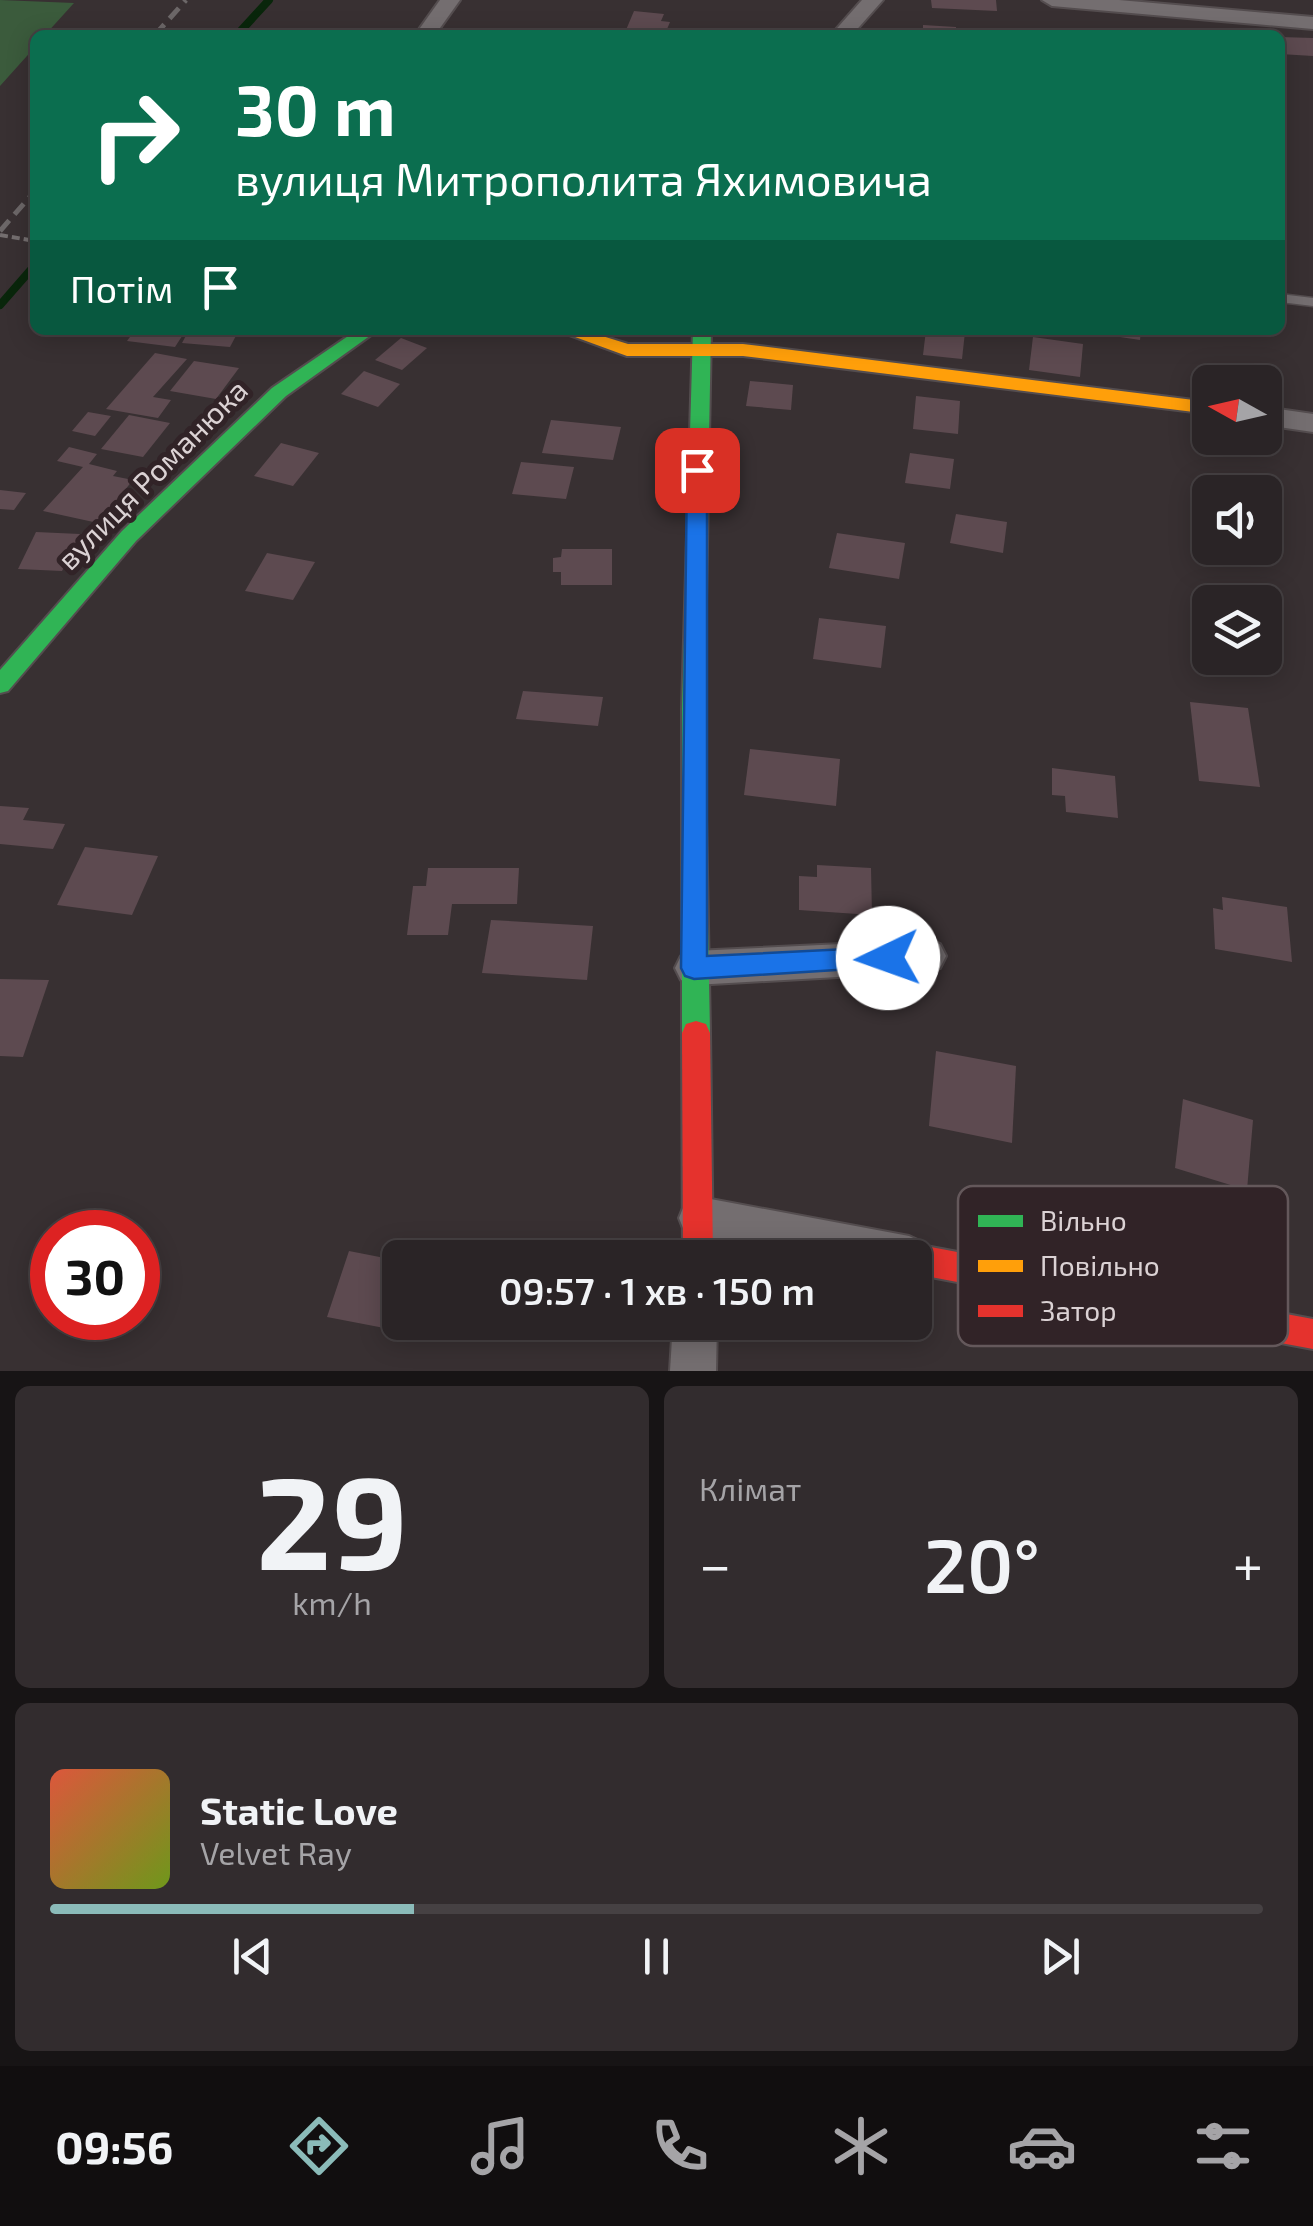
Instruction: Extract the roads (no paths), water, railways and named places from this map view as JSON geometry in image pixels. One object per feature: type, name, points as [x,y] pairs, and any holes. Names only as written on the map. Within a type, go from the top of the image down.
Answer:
[{"type":"street","points":[[429,30],[450,0]]},
{"type":"street","points":[[846,30],[873,0]]},
{"type":"street","points":[[1052,0],[1313,23]]},
{"type":"street","name":"вулиця Романюка","points":[[0,685],[129,536],[280,392],[362,335]]},
{"type":"street","points":[[580,335],[627,350],[701,340],[743,350],[1192,406]]},
{"type":"street","points":[[699,1238],[694,968],[701,340]]},
{"type":"street","points":[[1282,418],[1313,423]]},
{"type":"street","points":[[694,968],[927,956]]},
{"type":"street","points":[[932,1262],[958,1267]]},
{"type":"street","points":[[1288,1329],[1313,1334]]},
{"type":"street","points":[[693,1371],[694,1340]]},
{"type":"lane","points":[[1285,299],[1313,302]]},
{"type":"waterway","points":[[242,30],[269,0]]},
{"type":"waterway","points":[[0,305],[30,271]]},
{"type":"railway","points":[[159,30],[186,0]]},
{"type":"railway","points":[[0,231],[30,197]]}]
